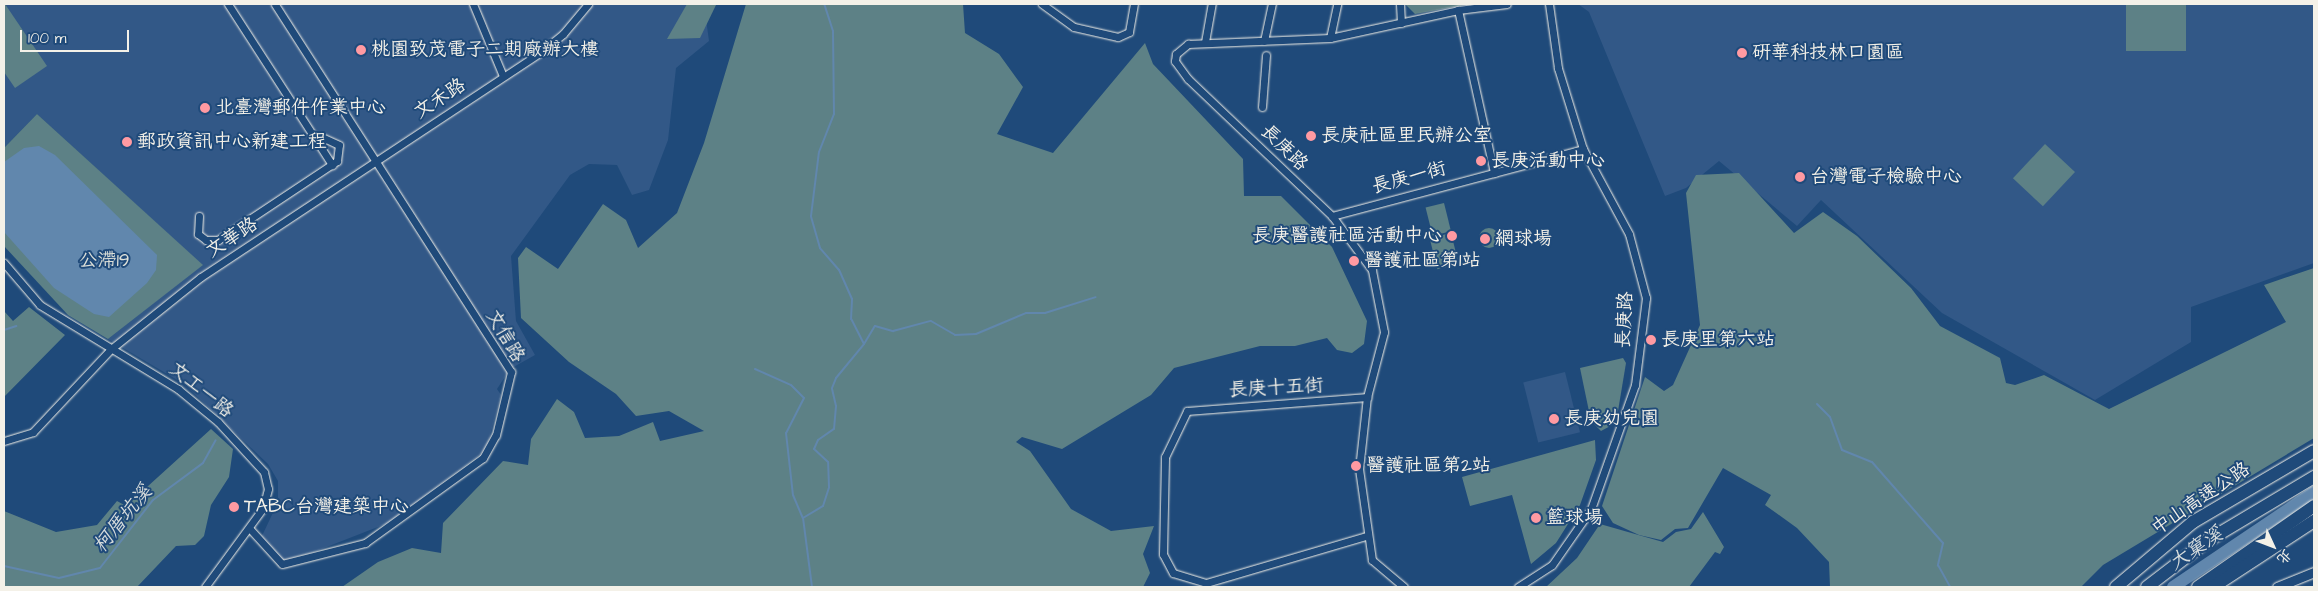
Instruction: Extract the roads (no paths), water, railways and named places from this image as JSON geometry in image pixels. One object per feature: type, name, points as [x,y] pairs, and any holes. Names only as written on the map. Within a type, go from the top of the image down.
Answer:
[{"type":"highway","name":"中山高速公路","points":[[2116,587],[2193,522],[2314,452]]},
{"type":"highway","name":"中山高速公路","points":[[2147,587],[2207,541],[2314,477]]},
{"type":"highway","points":[[2198,587],[2314,506]]},
{"type":"highway","points":[[2213,587],[2314,522]]},
{"type":"street","points":[[228,4],[332,164]]},
{"type":"street","name":"文信路","points":[[250,529],[282,564],[365,543],[478,463],[496,435],[511,372],[275,4]]},
{"type":"street","points":[[473,4],[503,76]]},
{"type":"street","name":"文禾路","points":[[376,161],[563,34],[588,4]]},
{"type":"street","points":[[1042,4],[1074,27],[1118,37],[1129,32],[1134,4]]},
{"type":"street","points":[[1205,42],[1212,4]]},
{"type":"street","points":[[1264,41],[1272,4]]},
{"type":"street","points":[[1330,38],[1337,4]]},
{"type":"street","points":[[1400,4],[1401,23]]},
{"type":"street","name":"長庚路","points":[[1404,587],[1372,560],[1366,536],[1359,469],[1367,397],[1384,332],[1372,270],[1332,216],[1179,69],[1175,61],[1180,49],[1205,42],[1330,38],[1458,10],[1507,4]]},
{"type":"street","name":"長庚路","points":[[1518,587],[1552,565],[1591,509],[1635,385],[1646,298],[1640,267],[1629,234],[1583,149],[1558,68],[1549,4]]},
{"type":"street","points":[[1458,10],[1494,173]]},
{"type":"street","points":[[1262,107],[1266,55]]},
{"type":"street","points":[[199,216],[198,234],[206,240],[218,240],[332,164],[340,156],[339,144],[324,138]]},
{"type":"street","name":"長庚一街","points":[[1332,216],[1583,149]]},
{"type":"street","name":"文華路","points":[[4,441],[33,432],[112,349],[201,277],[376,161]]},
{"type":"street","name":"文工一路","points":[[4,263],[40,305],[178,389],[258,463],[267,481],[267,498],[250,529],[205,587]]},
{"type":"street","name":"長庚十五街","points":[[1366,536],[1206,583],[1173,573],[1163,554],[1165,457],[1187,411],[1367,397]]},
{"type":"street","points":[[2277,587],[2314,572]]},
{"type":"waterway","points":[[812,587],[803,518],[823,506],[829,487],[828,462],[814,449],[818,440],[834,429],[836,406],[832,388],[836,378],[864,344],[851,319],[852,299],[839,270],[820,248],[811,216],[819,152],[834,114],[833,31],[824,4]]},
{"type":"waterway","points":[[864,344],[875,326],[893,331],[931,321],[955,335],[976,334],[1026,313],[1045,313],[1096,297]]},
{"type":"waterway","points":[[4,330],[16,326]]},
{"type":"waterway","points":[[755,369],[791,385],[804,398],[786,433],[793,495],[803,518]]},
{"type":"waterway","points":[[1817,404],[1830,417],[1842,450],[1872,462],[1943,543],[1938,565],[1950,587]]},
{"type":"waterway","name":"柯厝坑溪","points":[[4,566],[59,578],[100,568],[153,500],[203,463],[216,440]]},
{"type":"waterway","name":"大窠溪","points":[[2173,587],[2314,492]]},
{"type":"place","name":"桃園致茂電子二期廠辦大樓","points":[[361,50]]},
{"type":"place","name":"研華科技林口園區","points":[[1742,53]]},
{"type":"place","name":"北臺灣郵件作業中心","points":[[205,108]]},
{"type":"place","name":"長庚社區里民辦公室","points":[[1311,136]]},
{"type":"place","name":"郵政資訊中心新建工程","points":[[127,142]]},
{"type":"place","name":"長庚活動中心","points":[[1481,161]]},
{"type":"place","name":"台灣電子檢驗中心","points":[[1800,177]]},
{"type":"place","name":"長庚醫護社區活動中心","points":[[1452,236]]},
{"type":"place","name":"網球場","points":[[1485,239]]},
{"type":"place","name":"醫護社區第1站","points":[[1354,261]]},
{"type":"place","name":"長庚里第六站","points":[[1651,340]]},
{"type":"place","name":"長庚幼兒園","points":[[1554,419]]},
{"type":"place","name":"醫護社區第2站","points":[[1356,466]]},
{"type":"place","name":"TABC台灣建築中心","points":[[234,507]]},
{"type":"place","name":"籃球場","points":[[1536,518]]},
{"type":"park label","name":"公滯19","points":[[104,261]]}]
